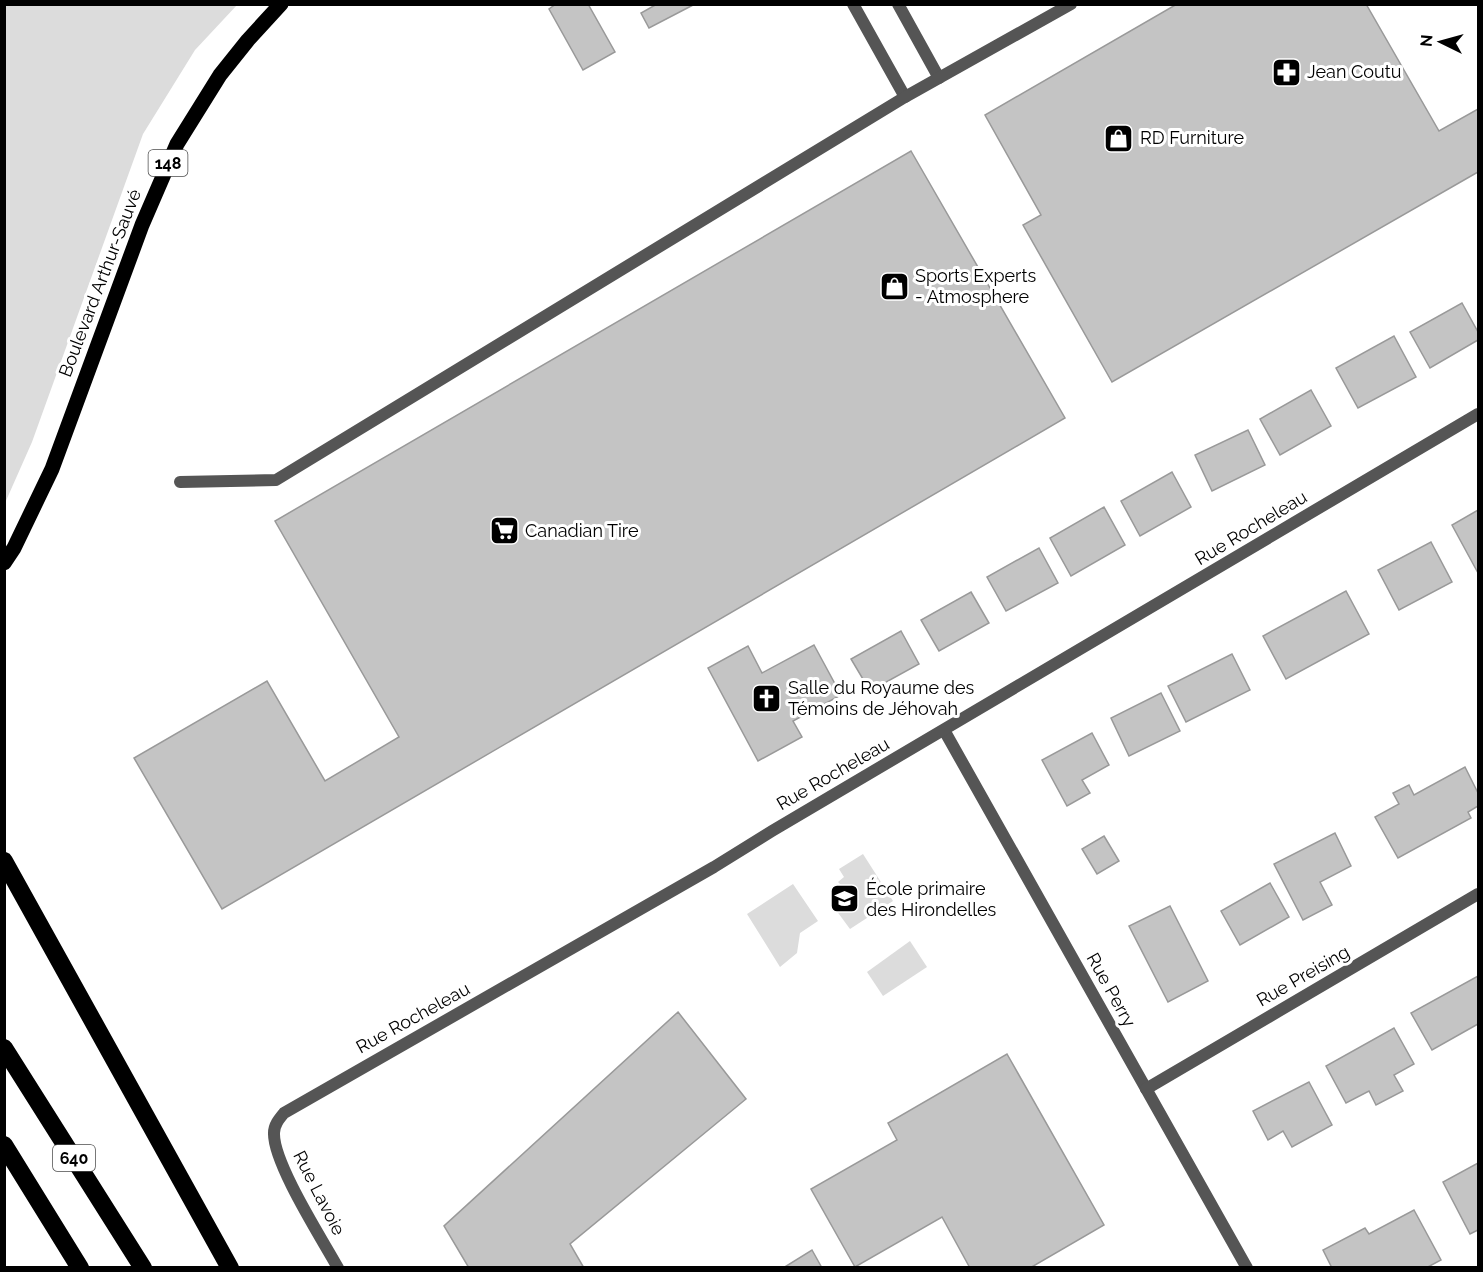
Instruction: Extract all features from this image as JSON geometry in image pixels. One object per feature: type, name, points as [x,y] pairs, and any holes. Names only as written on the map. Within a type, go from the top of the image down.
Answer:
[{"type":"highway","points":[[4,861],[230,1268]]},
{"type":"highway","name":"640","points":[[4,1048],[143,1268]]},
{"type":"highway","points":[[4,1145],[80,1268]]},
{"type":"main road","name":"Boulevard Arthur-Sauvé","points":[[4,563],[14,548],[52,469],[142,225],[177,144],[220,75],[280,4]]},
{"type":"street","points":[[853,4],[905,97]]},
{"type":"street","points":[[898,4],[939,78]]},
{"type":"street","points":[[180,482],[276,480],[905,97],[1071,4]]},
{"type":"street","name":"Rue Rocheleau","points":[[274,1132],[277,1121],[295,1105],[714,867],[1479,414]]},
{"type":"street","name":"Rue Perry","points":[[944,730],[1246,1268]]},
{"type":"street","name":"Rue Preising","points":[[1146,1089],[1479,894]]},
{"type":"street","name":"Rue Lavoie","points":[[274,1132],[283,1167],[338,1268]]},
{"type":"shaded area","points":[[5,4],[237,5],[195,50],[143,134],[32,442],[5,503]]},
{"type":"shaded area","points":[[863,854],[893,901],[850,929],[833,906],[841,900],[836,892],[842,886],[838,882],[844,877],[839,869]]},
{"type":"shaded area","points":[[793,884],[818,921],[800,933],[797,953],[780,967],[747,914]]},
{"type":"shaded area","points":[[910,941],[927,967],[883,996],[867,972]]},
{"type":"building","points":[[556,4],[588,4],[615,52],[583,70],[549,9]]},
{"type":"building","points":[[657,4],[695,4],[649,28],[641,13]]},
{"type":"building","points":[[1177,4],[1366,4],[1439,131],[1478,109],[1478,172],[1112,382],[1023,225],[1041,215],[985,115]]},
{"type":"building","points":[[911,151],[1065,418],[222,909],[134,758],[267,681],[325,781],[399,737],[275,521]]},
{"type":"building","points":[[1462,303],[1478,332],[1478,340],[1430,368],[1410,332]]},
{"type":"building","points":[[1394,336],[1416,377],[1358,408],[1336,368]]},
{"type":"building","points":[[1311,390],[1331,426],[1280,455],[1260,419]]},
{"type":"building","points":[[1248,430],[1265,465],[1212,491],[1195,455]]},
{"type":"building","points":[[1172,472],[1191,507],[1140,536],[1121,501]]},
{"type":"building","points":[[1104,507],[1125,545],[1071,576],[1050,538]]},
{"type":"building","points":[[1478,510],[1478,573],[1452,525]]},
{"type":"building","points":[[1431,542],[1452,582],[1399,610],[1378,570]]},
{"type":"building","points":[[1039,548],[1058,583],[1006,611],[987,577]]},
{"type":"building","points":[[1346,591],[1369,634],[1286,679],[1263,636]]},
{"type":"building","points":[[971,592],[989,623],[939,651],[921,620]]},
{"type":"building","points":[[901,631],[919,664],[870,691],[851,659]]},
{"type":"building","points":[[814,645],[841,695],[793,721],[802,737],[758,761],[708,668],[748,646],[762,673]]},
{"type":"building","points":[[1232,654],[1250,690],[1186,722],[1168,686]]},
{"type":"building","points":[[1161,693],[1180,731],[1129,756],[1111,718]]},
{"type":"building","points":[[1092,733],[1109,765],[1082,780],[1090,793],[1067,806],[1042,760]]},
{"type":"building","points":[[1465,767],[1478,793],[1478,806],[1468,812],[1471,818],[1398,858],[1375,817],[1399,804],[1393,793],[1409,785],[1414,795]]},
{"type":"building","points":[[1335,833],[1351,866],[1320,882],[1332,905],[1303,920],[1274,864]]},
{"type":"building","points":[[1104,836],[1119,861],[1097,874],[1082,849]]},
{"type":"building","points":[[1270,883],[1289,917],[1240,945],[1221,911]]},
{"type":"building","points":[[1170,906],[1208,981],[1168,1002],[1129,926]]},
{"type":"building","points":[[1478,976],[1478,1024],[1432,1050],[1411,1013]]},
{"type":"building","points":[[678,1012],[746,1099],[570,1244],[584,1268],[469,1268],[444,1226]]},
{"type":"building","points":[[1394,1028],[1414,1064],[1394,1075],[1403,1091],[1376,1105],[1369,1091],[1346,1103],[1326,1066]]},
{"type":"building","points":[[1007,1054],[1104,1225],[1030,1268],[970,1268],[942,1217],[855,1267],[811,1189],[897,1140],[888,1123]]},
{"type":"building","points":[[1309,1082],[1332,1125],[1292,1147],[1283,1131],[1268,1140],[1253,1111]]},
{"type":"building","points":[[1478,1163],[1478,1230],[1470,1234],[1443,1182]]},
{"type":"building","points":[[1414,1210],[1441,1260],[1426,1268],[1332,1268],[1323,1250],[1365,1228],[1369,1234]]},
{"type":"building","points":[[812,1250],[822,1268],[783,1268]]},
{"type":"place","name":"Jean Coutu","points":[[1286,72]]},
{"type":"place","name":"RD Furniture","points":[[1119,138]]},
{"type":"place","name":"Sports Experts - Atmosphere","points":[[894,286]]},
{"type":"place","name":"Canadian Tire","points":[[504,531]]},
{"type":"place","name":"Salle du Royaume des Témoins de Jéhovah","points":[[767,698]]},
{"type":"place","name":"École primaire des Hirondelles","points":[[845,899]]}]
